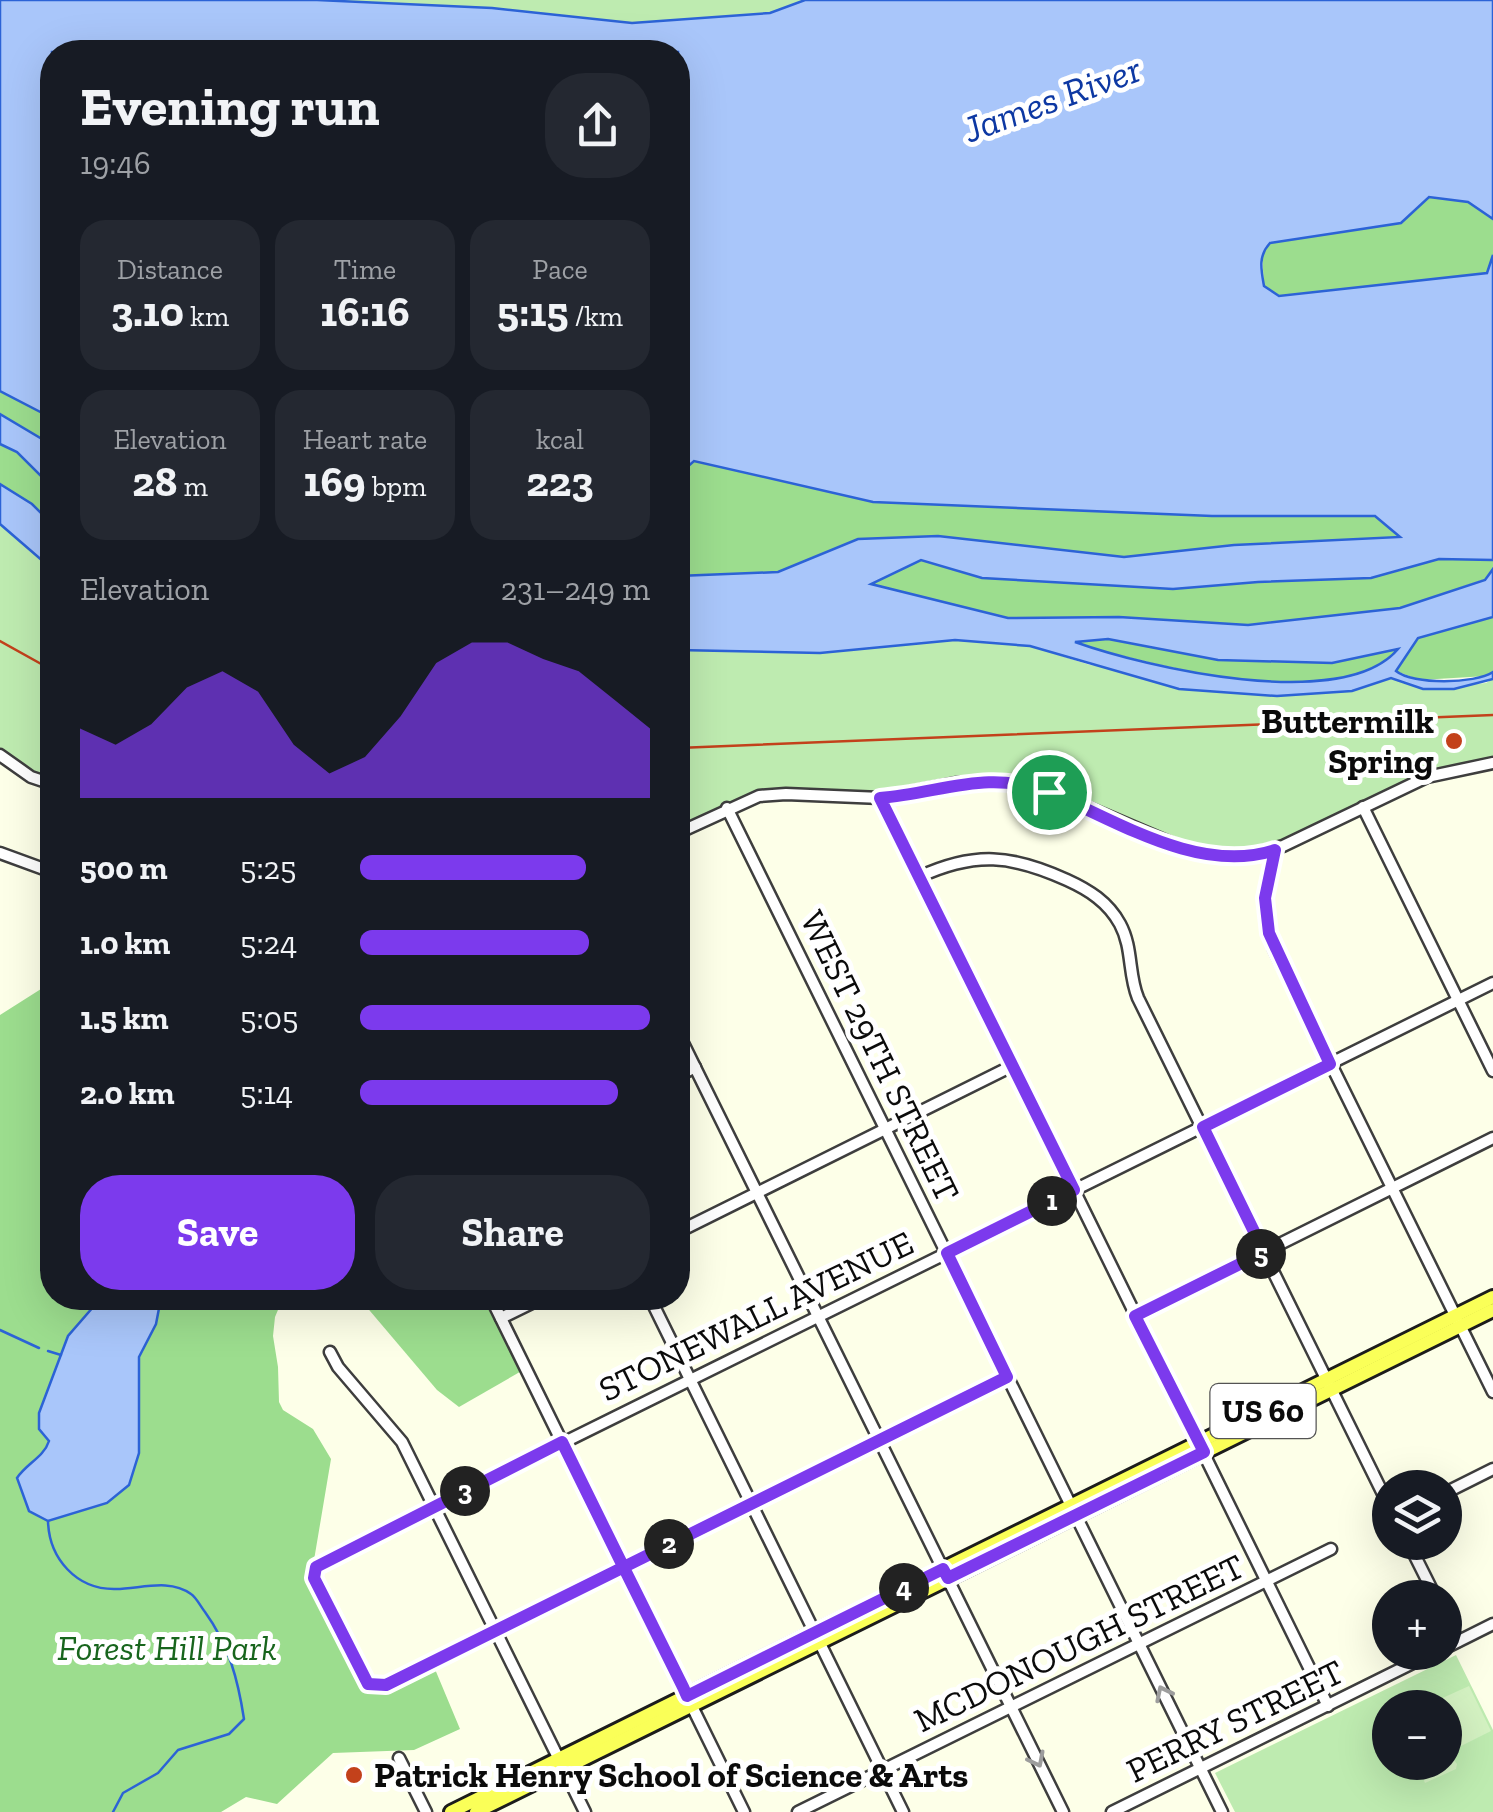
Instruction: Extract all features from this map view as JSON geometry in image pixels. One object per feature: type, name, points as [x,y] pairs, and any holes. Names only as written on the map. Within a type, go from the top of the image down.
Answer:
[{"type":"main road","name":"US 60","points":[[451,1812],[561,1764],[946,1574],[1457,1321],[1493,1297]]},
{"type":"main road","name":"US 60","points":[[1457,1321],[1493,1310]]},
{"type":"main road","name":"US 60","points":[[476,1812],[561,1764]]},
{"type":"street","points":[[0,755],[40,780]]},
{"type":"street","points":[[690,827],[726,808],[768,795],[880,798],[970,782],[1012,782],[1049,792],[1192,852],[1236,857],[1275,850],[1427,777],[1493,763]]},
{"type":"street","points":[[880,798],[1328,1706]]},
{"type":"street","points":[[1362,807],[1493,1071]]},
{"type":"street","name":"WEST 29TH STREET","points":[[726,808],[1222,1812]]},
{"type":"street","points":[[1275,850],[1265,898],[1269,933],[1493,1392]]},
{"type":"street","points":[[0,853],[40,868]]},
{"type":"street","points":[[919,876],[956,862],[1003,859],[1030,864],[1087,890],[1110,910],[1122,926],[1129,946],[1138,998],[1372,1471]]},
{"type":"street","name":"STONEWALL AVENUE","points":[[496,1630],[386,1685],[371,1686],[363,1678],[314,1578],[314,1570],[562,1442],[1493,983]]},
{"type":"street","points":[[690,1058],[1063,1812]]},
{"type":"street","points":[[690,1226],[1012,1066]]},
{"type":"street","points":[[690,1070],[695,1068]]},
{"type":"street","points":[[1135,1316],[1493,1138]]},
{"type":"street","points":[[497,1310],[744,1812]]},
{"type":"street","points":[[501,1318],[517,1310]]},
{"type":"street","points":[[656,1310],[904,1812]]},
{"type":"street","points":[[330,1352],[338,1367],[402,1442],[585,1812]]},
{"type":"street","points":[[496,1630],[1007,1377]]},
{"type":"street","points":[[1462,1484],[1493,1469]]},
{"type":"street","name":"MCDONOUGH STREET","points":[[798,1812],[1331,1549]]},
{"type":"street","points":[[1462,1640],[1493,1624]]},
{"type":"street","name":"PERRY STREET","points":[[1112,1812],[1399,1670]]},
{"type":"street","points":[[399,1758],[426,1812]]},
{"type":"green space","points":[[317,0],[805,0],[770,13],[632,23],[492,8]]},
{"type":"green space","points":[[1429,197],[1468,202],[1493,219],[1493,255],[1488,273],[1278,296],[1264,286],[1262,253],[1270,243],[1401,223]]},
{"type":"green space","points":[[0,391],[40,412],[40,438],[0,414]]},
{"type":"green space","points":[[0,444],[17,452],[40,475],[40,512],[32,504],[0,484]]},
{"type":"green space","points":[[694,461],[873,502],[1212,516],[1376,516],[1401,538],[1234,545],[1124,557],[938,536],[858,539],[778,572],[690,576],[690,464]]},
{"type":"green space","points":[[0,524],[40,559],[40,777],[0,755]]},
{"type":"green space","points":[[1439,559],[1493,560],[1493,569],[1485,579],[1400,608],[1248,625],[1119,617],[1008,618],[869,584],[921,560],[982,578],[1173,589],[1371,578]]},
{"type":"green space","points":[[1493,617],[1493,672],[1487,676],[1420,680],[1396,671],[1418,638]]},
{"type":"green space","points":[[1108,639],[1218,660],[1332,663],[1399,648],[1371,669],[1333,680],[1289,682],[1193,672],[1071,642]]},
{"type":"green space","points":[[955,640],[1030,646],[1090,665],[1352,691],[1391,678],[1423,689],[1493,679],[1493,763],[1435,775],[1283,846],[1216,856],[1049,791],[1000,781],[903,795],[768,795],[690,828],[690,650],[820,653]]},
{"type":"green space","name":"Forest Hill Park","points":[[40,990],[40,1310],[278,1310],[273,1336],[279,1402],[283,1410],[313,1429],[331,1459],[312,1572],[371,1686],[432,1662],[460,1729],[414,1750],[333,1753],[277,1804],[246,1797],[221,1812],[0,1812],[0,1015]]},
{"type":"green space","points":[[369,1310],[496,1310],[525,1369],[459,1407],[437,1390]]},
{"type":"green space","points":[[1462,1667],[1493,1730],[1493,1812],[1235,1812],[1215,1773],[1372,1696],[1372,1780],[1462,1780],[1462,1690],[1385,1690],[1425,1670]]},
{"type":"green space","points":[[1469,1686],[1491,1731],[1462,1746],[1462,1690]]},
{"type":"water","name":"James River","points":[[0,0],[317,0],[492,8],[632,23],[770,13],[805,0],[1493,0],[1493,219],[1468,202],[1429,197],[1401,223],[1270,243],[1261,263],[1264,286],[1279,296],[1487,273],[1493,255],[1493,560],[1439,559],[1371,578],[1173,589],[982,578],[921,560],[871,584],[1008,618],[1119,617],[1248,625],[1400,608],[1485,580],[1493,569],[1493,617],[1418,638],[1396,671],[1416,679],[1444,681],[1473,679],[1493,672],[1493,679],[1454,689],[1423,689],[1391,678],[1352,691],[1277,696],[1179,689],[1030,646],[955,640],[820,653],[690,650],[690,576],[778,572],[858,539],[938,536],[1124,557],[1234,545],[1400,537],[1375,516],[1212,516],[873,502],[694,461],[690,464],[690,40],[40,40],[40,412],[0,391]],"holes":[[[1108,639],[1218,660],[1332,663],[1398,649],[1371,668],[1334,679],[1290,682],[1193,672],[1075,642]]]},
{"type":"water","points":[[0,414],[40,438],[40,475],[17,452],[0,444]]},
{"type":"water","points":[[0,484],[40,512],[40,559],[0,524]]},
{"type":"water","points":[[91,1310],[159,1310],[139,1357],[139,1453],[129,1485],[107,1503],[48,1521],[29,1511],[17,1478],[49,1441],[39,1429],[39,1413],[68,1336]]},
{"type":"waterway","points":[[0,1330],[39,1348]]},
{"type":"waterway","points":[[48,1351],[61,1355]]},
{"type":"waterway","points":[[48,1521],[59,1559],[77,1578],[102,1588],[164,1585],[193,1595],[220,1637],[239,1690],[244,1719],[229,1734],[178,1750],[158,1773],[123,1793],[113,1812]]},
{"type":"railway","points":[[0,641],[40,663]]},
{"type":"railway","points":[[690,748],[1493,715]]},
{"type":"place","name":"Buttermilk Spring","points":[[1454,741]]},
{"type":"place","name":"Patrick Henry School of Science & Arts","points":[[354,1775]]},
{"type":"route","points":[[1049,792],[1012,782],[984,781],[880,798],[1074,1190],[947,1253],[1007,1377],[688,1534],[624,1568],[386,1685],[368,1684],[314,1578],[316,1567],[562,1442],[620,1560],[624,1568],[656,1632],[687,1696],[943,1569],[948,1578],[1204,1452],[1135,1316],[1264,1252],[1203,1127],[1330,1064],[1269,933],[1265,898],[1275,850],[1236,857],[1192,852],[1049,792]]}]
